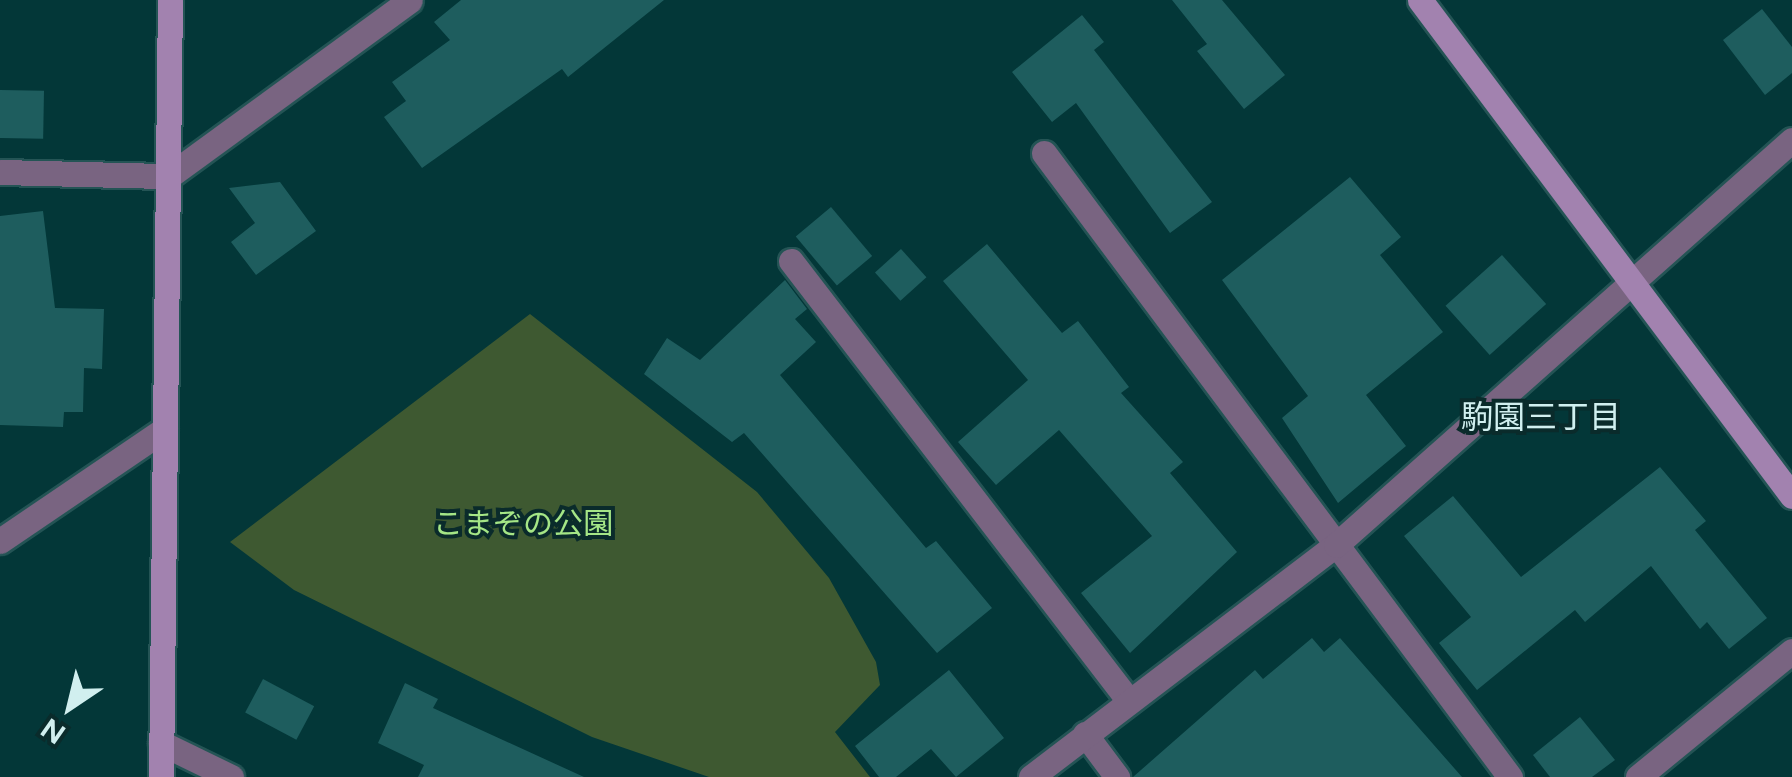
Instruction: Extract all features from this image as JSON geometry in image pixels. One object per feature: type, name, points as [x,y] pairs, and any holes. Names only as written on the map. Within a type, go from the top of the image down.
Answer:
[{"type":"street","points":[[161,777],[170,0]]},
{"type":"street","points":[[0,172],[169,176],[410,0]]},
{"type":"street","points":[[1420,0],[1792,496]]},
{"type":"street","points":[[1031,777],[1336,545],[1792,140]]},
{"type":"street","points":[[1044,153],[1510,777]]},
{"type":"street","points":[[791,261],[1130,700]]},
{"type":"street","points":[[0,541],[166,428]]},
{"type":"street","points":[[1638,777],[1792,651]]},
{"type":"street","points":[[1085,734],[1117,777]]},
{"type":"street","points":[[161,743],[231,777]]},
{"type":"green space","name":"こまぞの公園","points":[[530,314],[757,492],[829,578],[876,662],[880,685],[835,732],[870,777],[709,777],[592,737],[294,590],[230,542]]},
{"type":"building","points":[[461,0],[664,0],[568,77],[562,69],[422,168],[384,117],[406,101],[392,82],[450,40],[434,22]]},
{"type":"building","points":[[1172,0],[1222,0],[1285,75],[1244,109],[1197,51],[1207,44]]},
{"type":"building","points":[[1762,9],[1792,47],[1792,73],[1765,95],[1723,40]]},
{"type":"building","points":[[1082,15],[1104,42],[1094,50],[1212,202],[1170,233],[1076,103],[1052,122],[1012,72]]},
{"type":"building","points":[[0,90],[44,91],[43,139],[0,138]]},
{"type":"building","points":[[1350,177],[1401,237],[1380,255],[1443,332],[1366,395],[1406,446],[1338,503],[1282,418],[1308,396],[1222,280]]},
{"type":"building","points":[[280,182],[316,231],[256,275],[231,242],[255,223],[229,188]]},
{"type":"building","points":[[831,207],[872,256],[837,286],[796,237]]},
{"type":"building","points":[[43,211],[55,308],[104,309],[102,369],[84,368],[83,412],[64,412],[63,427],[0,425],[0,216]]},
{"type":"building","points":[[987,244],[1062,333],[1078,321],[1129,387],[1121,393],[1183,462],[1170,473],[1237,552],[1130,653],[1081,593],[1152,536],[1059,430],[996,485],[958,442],[1028,380],[943,281]]},
{"type":"building","points":[[901,249],[926,277],[900,301],[875,272]]},
{"type":"building","points":[[1502,255],[1546,304],[1490,355],[1446,306]]},
{"type":"building","points":[[785,280],[807,309],[795,319],[816,342],[780,375],[926,548],[936,541],[992,608],[937,653],[744,433],[732,442],[644,374],[667,338],[700,360]]},
{"type":"building","points":[[1660,467],[1706,521],[1695,530],[1767,618],[1729,649],[1707,622],[1700,629],[1651,566],[1585,622],[1575,610],[1477,690],[1439,643],[1471,617],[1404,536],[1453,496],[1521,577]]},
{"type":"building","points":[[1312,638],[1324,652],[1340,638],[1462,777],[1133,777],[1255,670],[1263,679]]},
{"type":"building","points":[[949,670],[1004,738],[956,777],[931,749],[896,777],[879,777],[855,746]]},
{"type":"building","points":[[263,679],[314,706],[296,740],[245,713]]},
{"type":"building","points":[[405,683],[438,699],[433,708],[584,777],[418,777],[424,765],[378,743]]},
{"type":"building","points":[[1580,717],[1615,760],[1592,777],[1550,777],[1533,755]]},
{"type":"district","name":"駒園三丁目","points":[[1541,417]]}]
